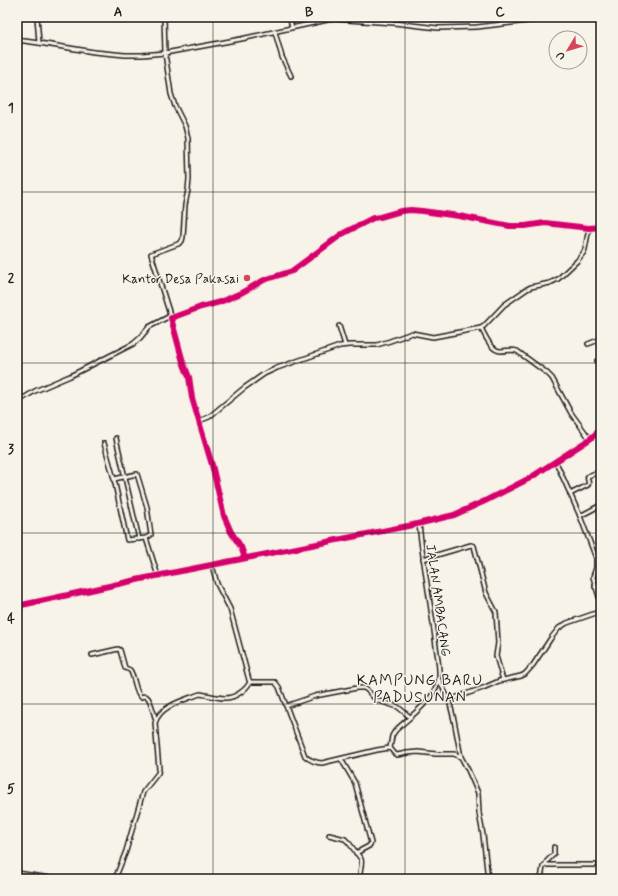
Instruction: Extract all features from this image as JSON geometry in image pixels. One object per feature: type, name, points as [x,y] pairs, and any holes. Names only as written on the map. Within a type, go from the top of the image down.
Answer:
[{"type":"street","points":[[37,17],[39,42]]},
{"type":"street","points":[[164,17],[165,53],[171,94],[175,106],[186,126],[188,138],[189,179],[182,239],[178,244],[151,254],[171,317],[183,362],[189,377],[191,394],[212,465],[224,516],[231,532],[241,547],[244,558]]},
{"type":"street","points":[[289,17],[292,28]]},
{"type":"street","points":[[17,40],[39,42],[94,52],[142,55],[165,53],[241,39],[332,18],[438,28],[472,27],[560,17]]},
{"type":"street","points":[[275,32],[282,57],[291,76]]},
{"type":"street","points":[[17,402],[35,391],[70,376],[133,344],[149,327],[171,317],[220,302],[241,293],[264,280],[292,271],[342,234],[373,218],[411,210],[459,216],[510,226],[525,226],[546,223],[589,228],[601,227]]},
{"type":"street","points":[[199,421],[212,414],[264,374],[282,366],[345,345],[377,345],[412,333],[433,337],[481,328],[491,320],[504,305],[527,289],[550,283],[558,279],[577,261],[586,249],[589,228]]},
{"type":"street","points":[[339,326],[345,345]]},
{"type":"street","points":[[481,328],[487,339],[496,349],[500,351],[517,351],[550,375],[571,413],[590,439]]},
{"type":"street","points":[[588,344],[601,340]]},
{"type":"street","points":[[596,361],[601,360]]},
{"type":"street","points":[[17,606],[244,558],[419,524],[454,515],[530,478],[590,439],[601,429]]},
{"type":"street","points":[[116,438],[139,539]]},
{"type":"street","points":[[104,443],[114,479],[127,540],[146,538],[151,535],[146,507],[137,474],[114,479]]},
{"type":"street","points":[[449,700],[503,680],[525,674],[555,633],[564,625],[601,611],[599,597],[593,577],[596,568],[596,558],[580,516],[556,462]]},
{"type":"street","points":[[570,494],[588,485],[588,476],[601,471]]},
{"type":"street","points":[[580,516],[601,505]]},
{"type":"street","name":"JALAN AMBACANG","points":[[390,748],[391,739],[394,734],[400,726],[431,697],[438,680],[438,660],[433,618],[419,524]]},
{"type":"street","points":[[146,538],[158,576]]},
{"type":"street","points":[[423,559],[471,545],[475,547],[486,590],[496,612],[498,643],[496,656],[503,680]]},
{"type":"street","points":[[212,565],[217,584],[230,609],[250,682]]},
{"type":"street","points":[[595,587],[601,585]]},
{"type":"street","points":[[92,655],[118,649],[120,650],[125,668],[130,670],[133,676],[137,694],[141,697],[148,697],[156,720],[158,773],[143,792],[126,851],[115,879]]},
{"type":"street","points":[[438,680],[449,700],[461,757],[478,793],[479,813],[488,879]]},
{"type":"street","points":[[250,682],[274,682],[279,687],[304,756],[320,763],[326,763],[390,748],[397,755],[418,752],[454,754],[461,757]]},
{"type":"street","points":[[156,720],[168,706],[197,694],[229,698],[242,692],[250,682]]},
{"type":"street","points":[[286,706],[315,696],[356,688],[364,688],[376,700],[398,707],[410,717]]},
{"type":"street","points":[[341,759],[355,783],[372,843],[356,852]]},
{"type":"street","points":[[329,835],[345,839],[356,852],[362,860],[360,876]]},
{"type":"street","points":[[541,879],[543,867],[554,854],[554,847]]},
{"type":"street","points":[[545,865],[595,866]]},
{"type":"street","points":[[17,873],[56,879]]},
{"type":"cycle path","points":[[245,558],[241,547],[231,532],[224,516],[212,465],[192,398],[189,377],[183,362],[171,318],[220,302],[241,293],[264,280],[292,271],[342,234],[373,218],[401,211],[411,210],[459,216],[510,226],[525,226],[545,223],[589,228],[601,227]]},
{"type":"cycle path","points":[[17,606],[141,579],[413,525],[454,515],[530,478],[590,439],[601,429]]},
{"type":"place","name":"Kantor Desa Pakasai","points":[[247,278]]},
{"type":"district","name":"KAMPUNG BARU PADUSUNAN","points":[[420,688]]}]
